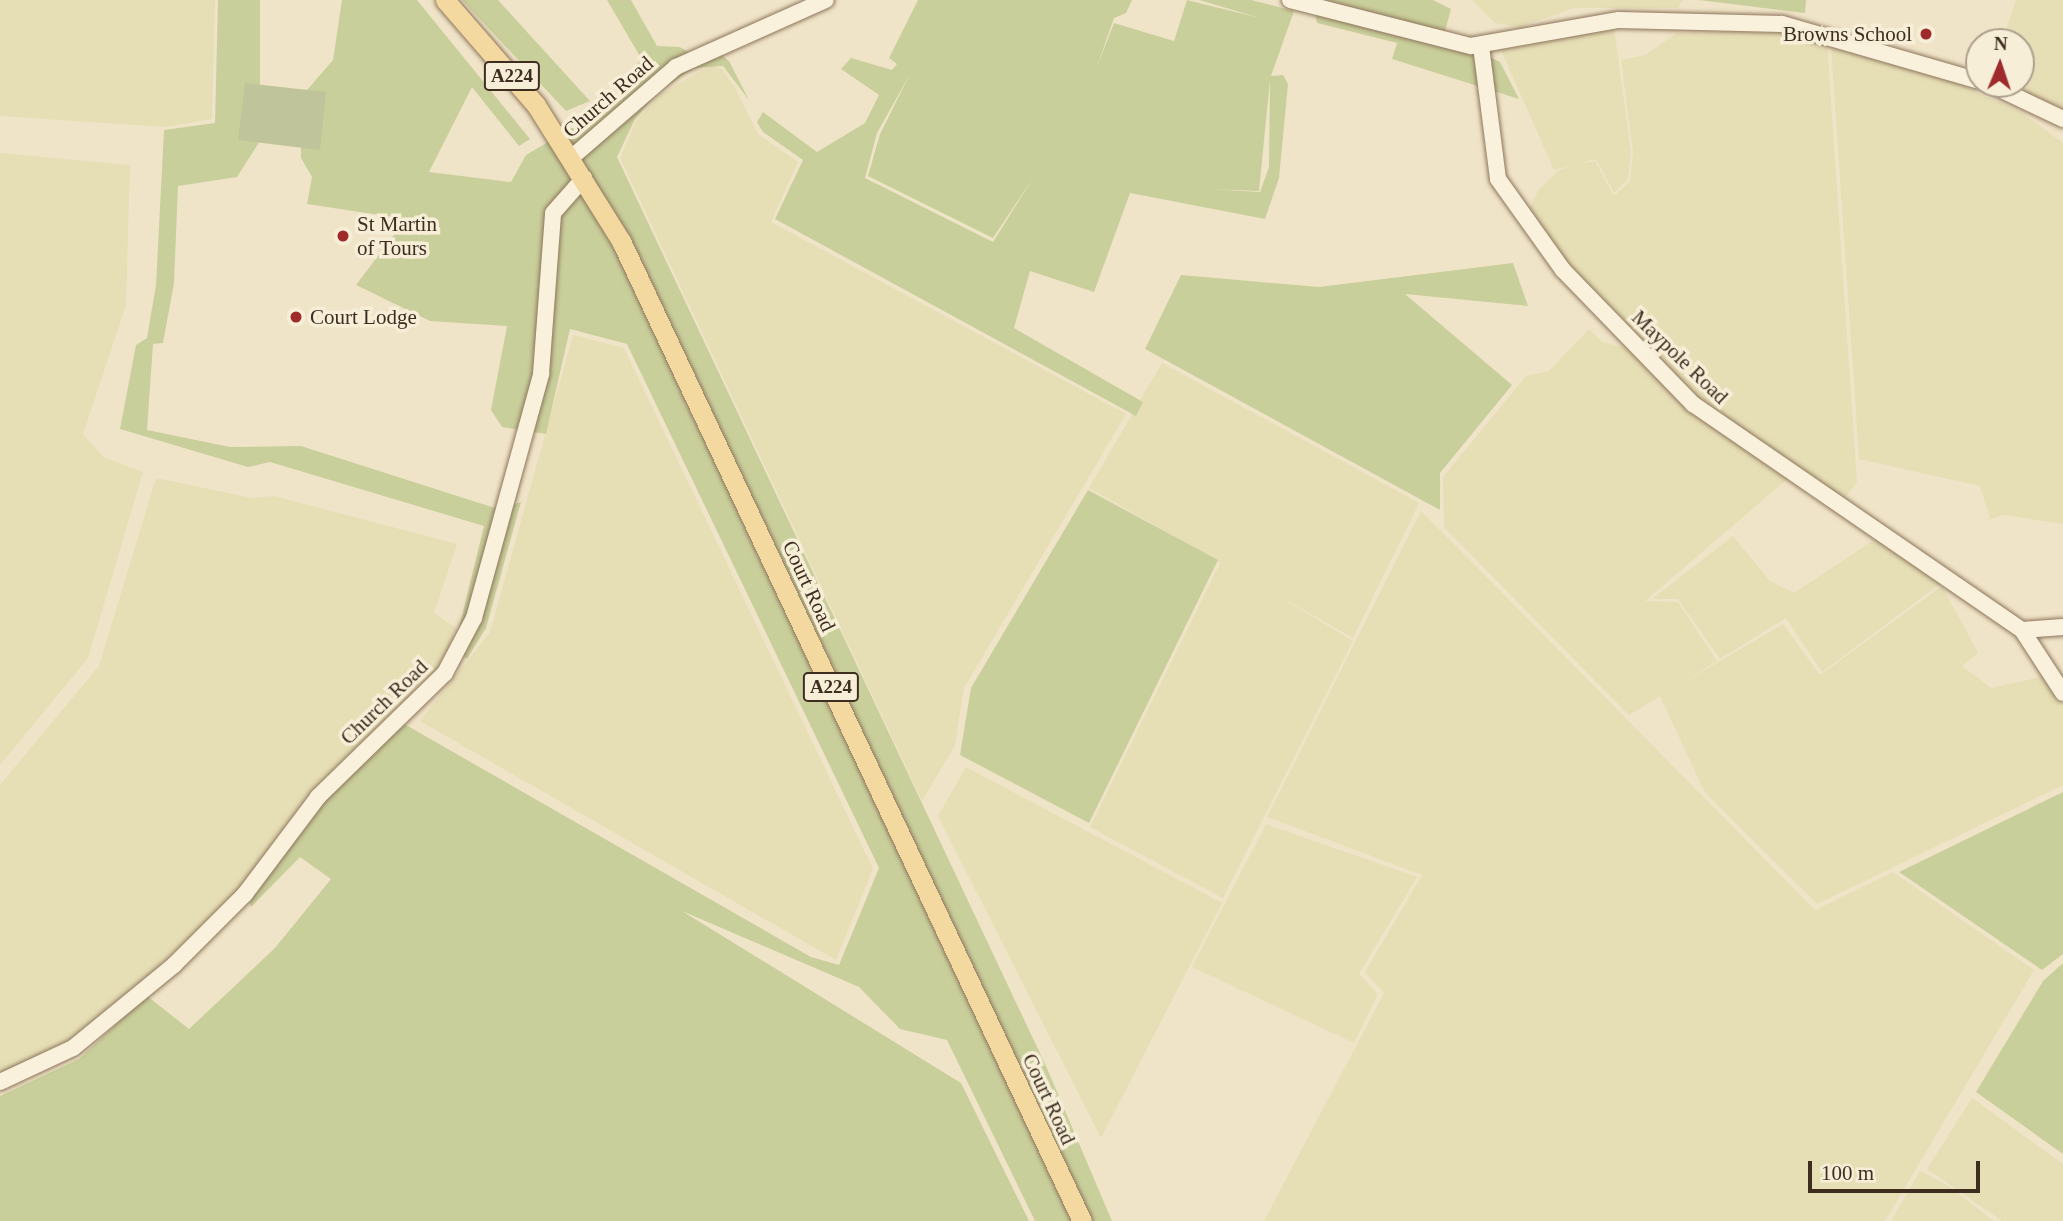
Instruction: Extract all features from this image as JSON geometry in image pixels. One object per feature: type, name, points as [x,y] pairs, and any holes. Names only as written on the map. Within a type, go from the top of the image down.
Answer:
[{"type":"main road","name":"Court Road","points":[[445,0],[526,92],[572,158],[668,339],[1082,1221]]},
{"type":"street","name":"Church Road","points":[[572,158],[676,67],[826,0]]},
{"type":"street","points":[[1290,0],[1481,46],[1619,20],[1782,24],[1965,77]]},
{"type":"street","name":"Maypole Road","points":[[1481,46],[1498,179],[1563,270],[1693,404],[2022,630],[2063,693]]},
{"type":"street","points":[[2019,98],[2063,119]]},
{"type":"street","name":"Church Road","points":[[0,1082],[73,1048],[174,964],[245,894],[318,797],[445,673],[474,618],[541,374],[553,213],[584,178]]},
{"type":"street","points":[[2022,630],[2063,627]]},
{"type":"shaded area","points":[[0,0],[215,0],[212,119],[165,127],[0,116]]},
{"type":"shaded area","points":[[1472,0],[1683,0],[1678,8],[1575,8],[1520,27],[1495,23]]},
{"type":"shaded area","points":[[2016,0],[2063,0],[2063,109],[2035,97],[2035,28],[2007,28]]},
{"type":"shaded area","points":[[1614,28],[1631,152],[1628,179],[1614,193],[1596,159],[1554,170],[1501,50]]},
{"type":"shaded area","points":[[1765,31],[1827,41],[1857,482],[1844,499],[1695,399],[1567,268],[1527,213],[1539,189],[1559,170],[1577,164],[1595,161],[1614,196],[1630,181],[1633,152],[1621,60],[1645,55],[1677,33]]},
{"type":"shaded area","points":[[1831,47],[1955,82],[1965,87],[1965,98],[1990,98],[2022,113],[2063,143],[2063,524],[2004,515],[1990,519],[1980,486],[1859,459]]},
{"type":"shaded area","points":[[710,66],[722,69],[735,88],[758,134],[798,162],[771,222],[1126,414],[964,688],[955,745],[922,801],[620,158],[636,121],[661,94]]},
{"type":"shaded area","points":[[0,153],[130,165],[126,305],[83,434],[103,457],[143,472],[88,658],[0,765]]},
{"type":"shaded area","points":[[1589,329],[1602,342],[1631,349],[1690,411],[1790,477],[1645,601],[1678,602],[1717,661],[1679,685],[1783,624],[1820,675],[1942,586],[1978,653],[1962,666],[1991,688],[2046,676],[2063,704],[2063,785],[1817,904],[1705,793],[1660,696],[1629,715],[1444,527],[1443,477],[1526,376],[1549,371]]},
{"type":"shaded area","points":[[573,335],[624,348],[873,869],[836,960],[420,721],[490,632]]},
{"type":"shaded area","points":[[1162,363],[1419,503],[1353,638],[1089,488]]},
{"type":"shaded area","points":[[156,478],[252,498],[274,496],[457,544],[434,613],[456,628],[441,669],[243,889],[71,1046],[0,1079],[0,785],[99,666]]},
{"type":"shaded area","points":[[1421,511],[1815,910],[1893,872],[2034,970],[1885,1221],[1264,1221],[1384,993],[1365,972],[1422,875],[1267,817]]},
{"type":"shaded area","points":[[1733,536],[1770,581],[1794,593],[1880,536],[1944,581],[1822,672],[1786,618],[1720,659],[1678,599],[1652,599]]},
{"type":"shaded area","points":[[1221,561],[1353,641],[1223,898],[1090,827]]},
{"type":"shaded area","points":[[966,767],[1222,903],[1101,1138],[938,816]]},
{"type":"shaded area","points":[[1266,824],[1417,877],[1359,974],[1378,994],[1354,1043],[1192,967]]},
{"type":"shaded area","points":[[1972,1098],[2063,1164],[2063,1221],[2002,1221],[1927,1169]]},
{"type":"shaded area","points":[[1920,1171],[1947,1185],[1994,1221],[1891,1221]]},
{"type":"green space","points":[[218,0],[260,0],[260,141],[237,177],[178,186],[174,283],[163,343],[153,344],[147,430],[230,447],[301,446],[498,509],[521,502],[486,628],[467,659],[454,649],[484,526],[270,462],[248,467],[120,429],[136,345],[147,338],[156,285],[164,130],[215,123]]},
{"type":"green space","points":[[342,0],[417,0],[530,139],[519,146],[472,87],[429,172],[511,182],[526,155],[614,103],[641,58],[607,0],[631,0],[657,46],[680,47],[693,55],[717,51],[729,61],[749,100],[723,66],[695,68],[659,91],[635,119],[617,157],[1046,1066],[1112,1221],[1035,1221],[947,1040],[900,1029],[859,987],[682,911],[961,1083],[1029,1221],[0,1221],[0,1096],[79,1059],[147,996],[189,1029],[275,948],[331,879],[300,857],[251,907],[249,899],[318,809],[399,721],[811,957],[839,965],[879,868],[627,344],[570,329],[546,434],[502,427],[491,410],[507,326],[430,321],[356,285],[406,219],[307,204],[312,177],[301,158],[301,97],[333,60]]},
{"type":"green space","points":[[462,0],[498,0],[590,101],[566,111]]},
{"type":"green space","points":[[918,0],[1132,0],[1126,13],[1114,18],[1096,69],[1114,23],[1174,41],[1187,0],[1260,18],[1199,0],[1251,0],[1294,11],[1271,76],[1283,75],[1288,84],[1279,178],[1265,219],[1130,193],[1094,292],[1030,271],[1014,328],[1143,402],[1136,416],[775,219],[803,160],[763,132],[757,122],[763,112],[817,152],[865,123],[879,95],[841,69],[851,58],[892,70],[897,64],[889,58]],"holes":[[[910,74],[880,134],[868,176],[993,238],[1033,178],[993,242],[865,178],[877,133]],[[1270,80],[1269,167],[1260,192],[1208,189],[1259,191]]]},
{"type":"green space","points":[[1313,0],[1433,0],[1451,9],[1444,35],[1500,62],[1519,99],[1392,59],[1397,43],[1317,23]]},
{"type":"green space","points":[[1699,0],[1806,0],[1805,13]]},
{"type":"green space","points":[[245,83],[326,92],[320,150],[238,140]]},
{"type":"green space","points":[[1513,263],[1528,306],[1405,294],[1512,385],[1440,473],[1440,510],[1145,349],[1181,275],[1319,287]]},
{"type":"green space","points":[[1088,490],[1218,560],[1089,823],[960,755],[971,688]]},
{"type":"green space","points":[[2063,792],[2063,954],[2042,970],[1899,872]]},
{"type":"green space","points":[[2063,963],[2063,1154],[1976,1092],[2043,981]]},
{"type":"place","name":"Browns School","points":[[1926,34]]},
{"type":"place","name":"St Martin of Tours","points":[[343,236]]},
{"type":"place","name":"Court Lodge","points":[[296,317]]}]
